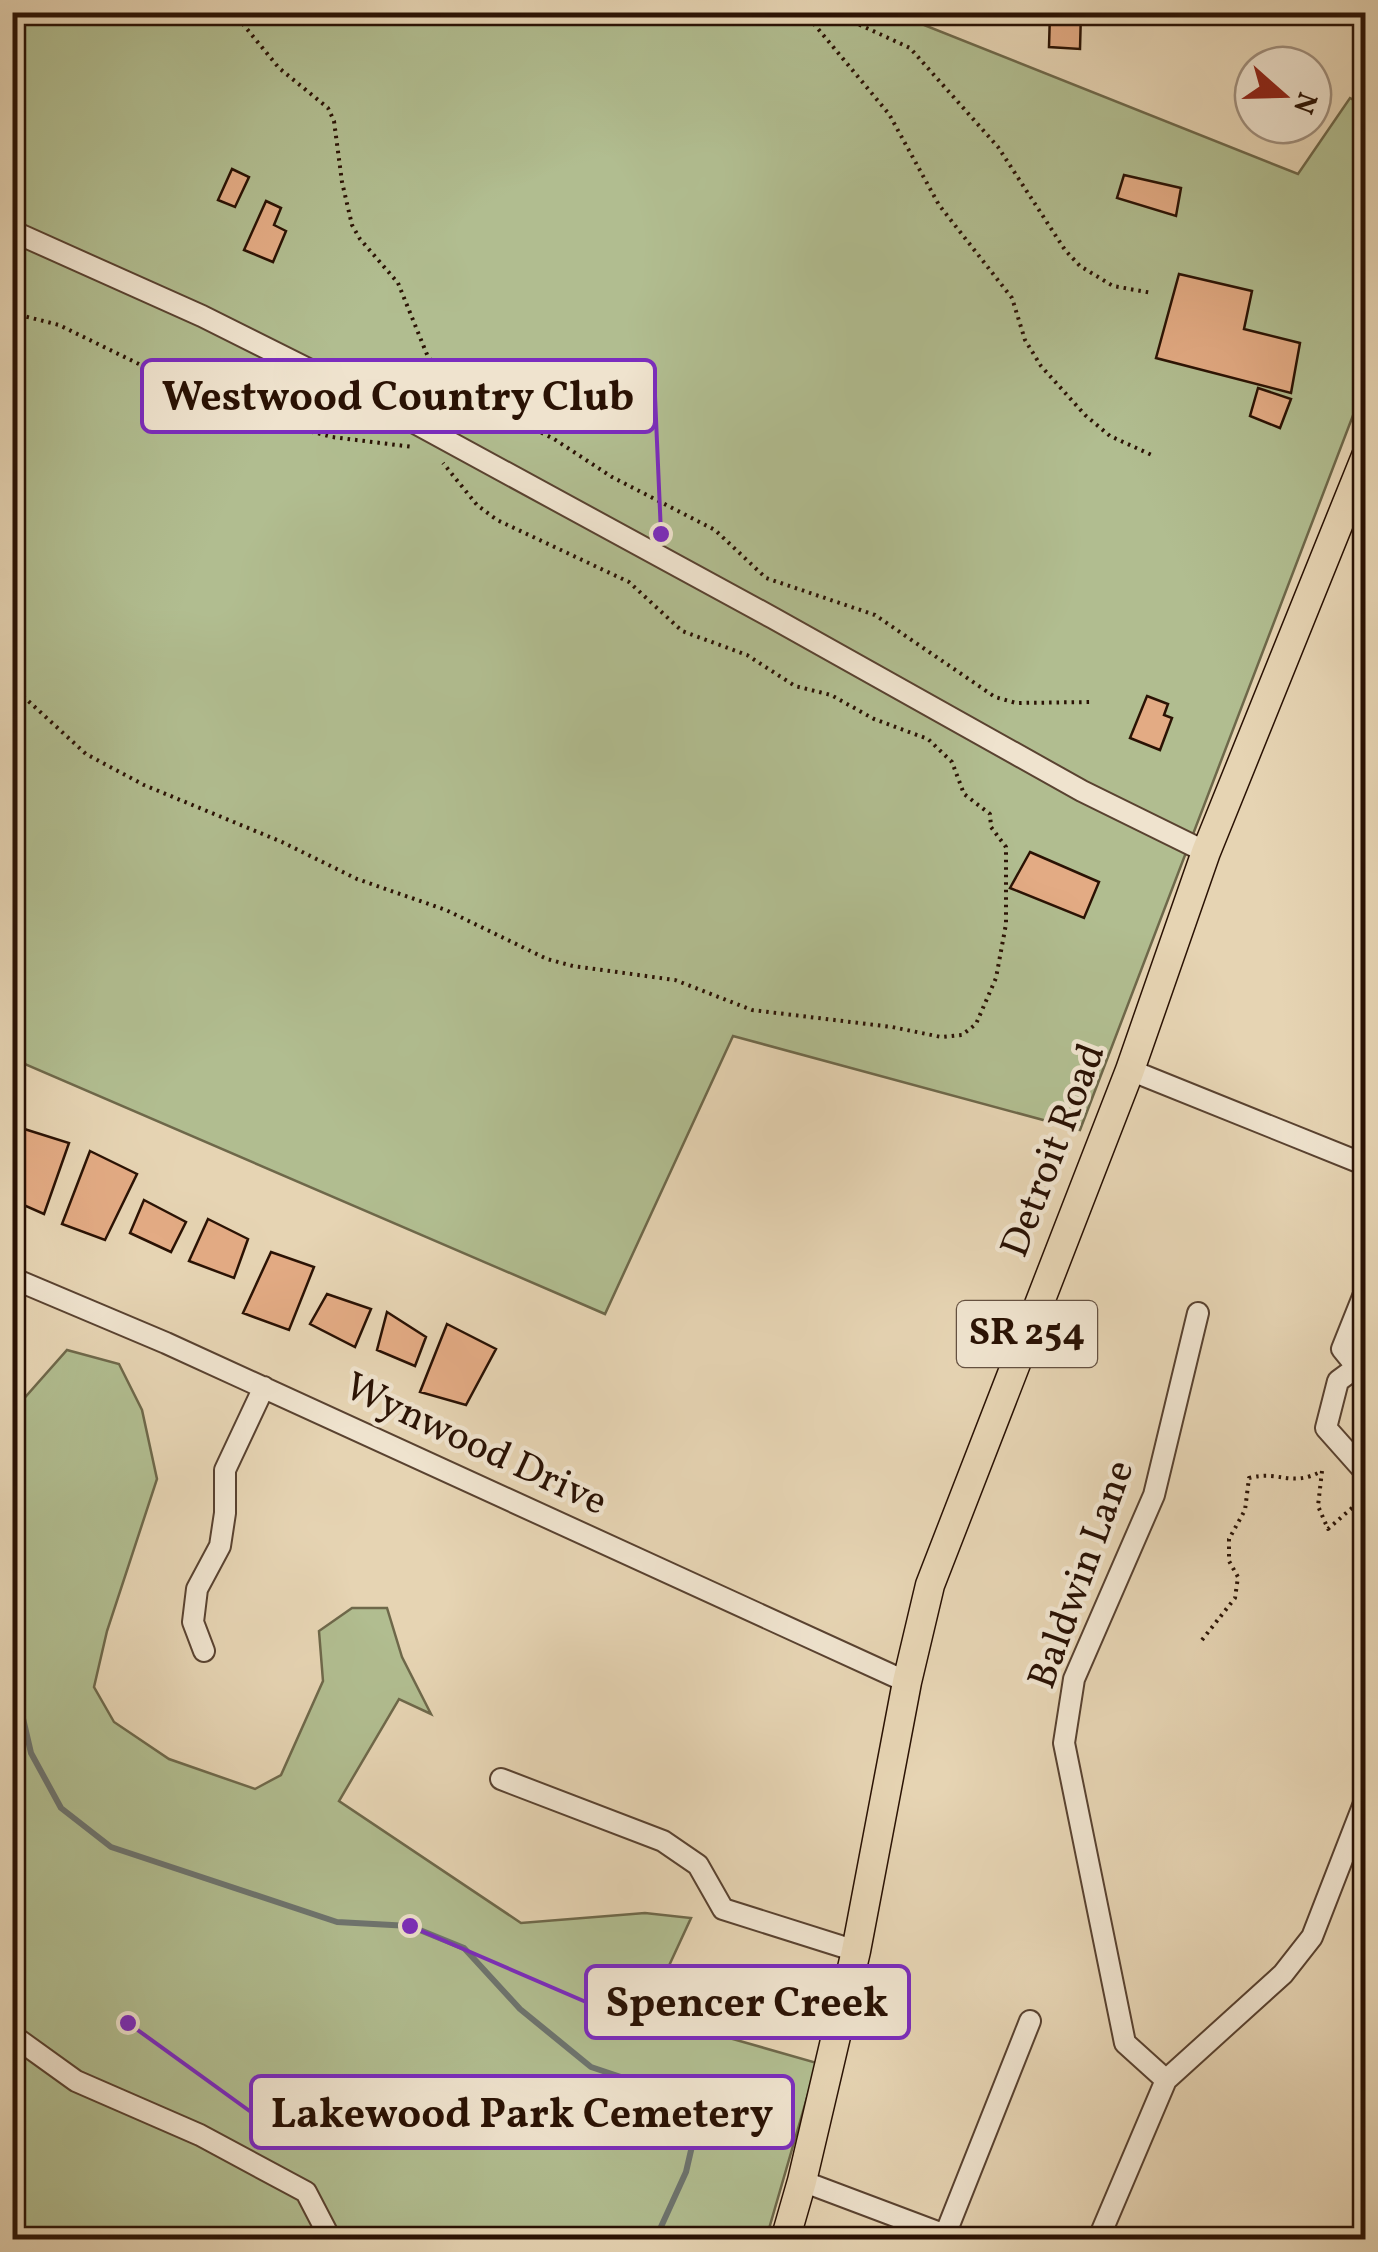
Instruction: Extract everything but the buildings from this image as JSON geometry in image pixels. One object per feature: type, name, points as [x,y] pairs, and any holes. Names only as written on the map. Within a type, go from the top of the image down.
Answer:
[{"type":"main road","name":"Detroit Road","points":[[785,2240],[856,1950],[907,1682],[930,1585],[1130,1070],[1206,852],[1366,456]]},
{"type":"street","points":[[12,230],[202,316],[402,416],[774,618],[1082,792],[1206,852]]},
{"type":"street","points":[[1130,1070],[1366,1165]]},
{"type":"street","name":"Wynwood Drive","points":[[12,1278],[264,1387],[907,1682]]},
{"type":"street","points":[[1366,1289],[1342,1349],[1361,1372],[1338,1381],[1326,1428],[1366,1473]]},
{"type":"street","name":"Baldwin Lane","points":[[1166,2080],[1125,2043],[1064,1743],[1074,1679],[1154,1495],[1198,1313]]},
{"type":"street","points":[[204,1651],[192,1622],[197,1589],[220,1546],[226,1470],[264,1387]]},
{"type":"street","points":[[501,1780],[663,1841],[698,1866],[723,1909],[856,1950]]},
{"type":"street","points":[[1098,2240],[1166,2080],[1282,1974],[1312,1937],[1366,1798]]},
{"type":"street","points":[[802,2182],[951,2237],[1030,2021]]},
{"type":"street","points":[[12,2036],[76,2080],[200,2135],[306,2192],[331,2240]]},
{"type":"path","points":[[233,12],[279,68],[328,108],[334,121],[352,225],[360,240],[398,283],[428,357],[466,395],[533,427],[612,477],[715,530],[766,578],[875,614],[995,697],[1025,704],[1092,702]]},
{"type":"path","points":[[804,12],[888,114],[939,204],[1012,298],[1025,340],[1041,366],[1110,436],[1154,456]]},
{"type":"path","points":[[832,12],[910,48],[989,136],[1080,266],[1114,286],[1152,293]]},
{"type":"path","points":[[12,313],[59,325],[188,388],[296,428],[423,450]]},
{"type":"path","points":[[12,686],[86,754],[136,781],[357,878],[446,910],[546,959],[675,980],[733,1005],[776,1015],[941,1037],[962,1035],[973,1028],[988,1002],[1000,960],[1007,906],[1006,847],[991,826],[990,814],[964,794],[944,752],[928,739],[874,718],[831,695],[795,686],[747,655],[682,631],[622,578],[497,520],[477,505],[450,470],[433,456]]},
{"type":"path","points":[[1202,1640],[1235,1598],[1238,1577],[1229,1560],[1229,1539],[1244,1510],[1249,1478],[1269,1473],[1291,1481],[1306,1480],[1322,1471],[1318,1506],[1328,1529],[1353,1507]]},
{"type":"green space","points":[[13,13],[894,13],[1298,174],[1318,145],[1333,145],[1333,123],[1350,98],[1365,105],[1365,384],[1080,1130],[733,1036],[605,1314],[13,1059]]},
{"type":"green space","points":[[67,1350],[119,1364],[142,1410],[157,1479],[107,1631],[94,1687],[114,1722],[169,1759],[255,1789],[281,1775],[323,1681],[319,1631],[352,1608],[387,1608],[402,1657],[431,1714],[399,1699],[339,1801],[521,1923],[645,1913],[691,1918],[661,1983],[659,2018],[817,2063],[766,2239],[13,2239],[13,1411]]},
{"type":"waterway","points":[[12,1671],[31,1753],[61,1808],[111,1847],[337,1922],[410,1926],[464,1948],[520,2009],[591,2067],[684,2098],[699,2116],[686,2172],[655,2240]]},
{"type":"place","name":"Westwood Country Club","points":[[661,534]]},
{"type":"place","name":"Spencer Creek","points":[[410,1926]]},
{"type":"place","name":"Lakewood Park Cemetery","points":[[128,2023]]}]
